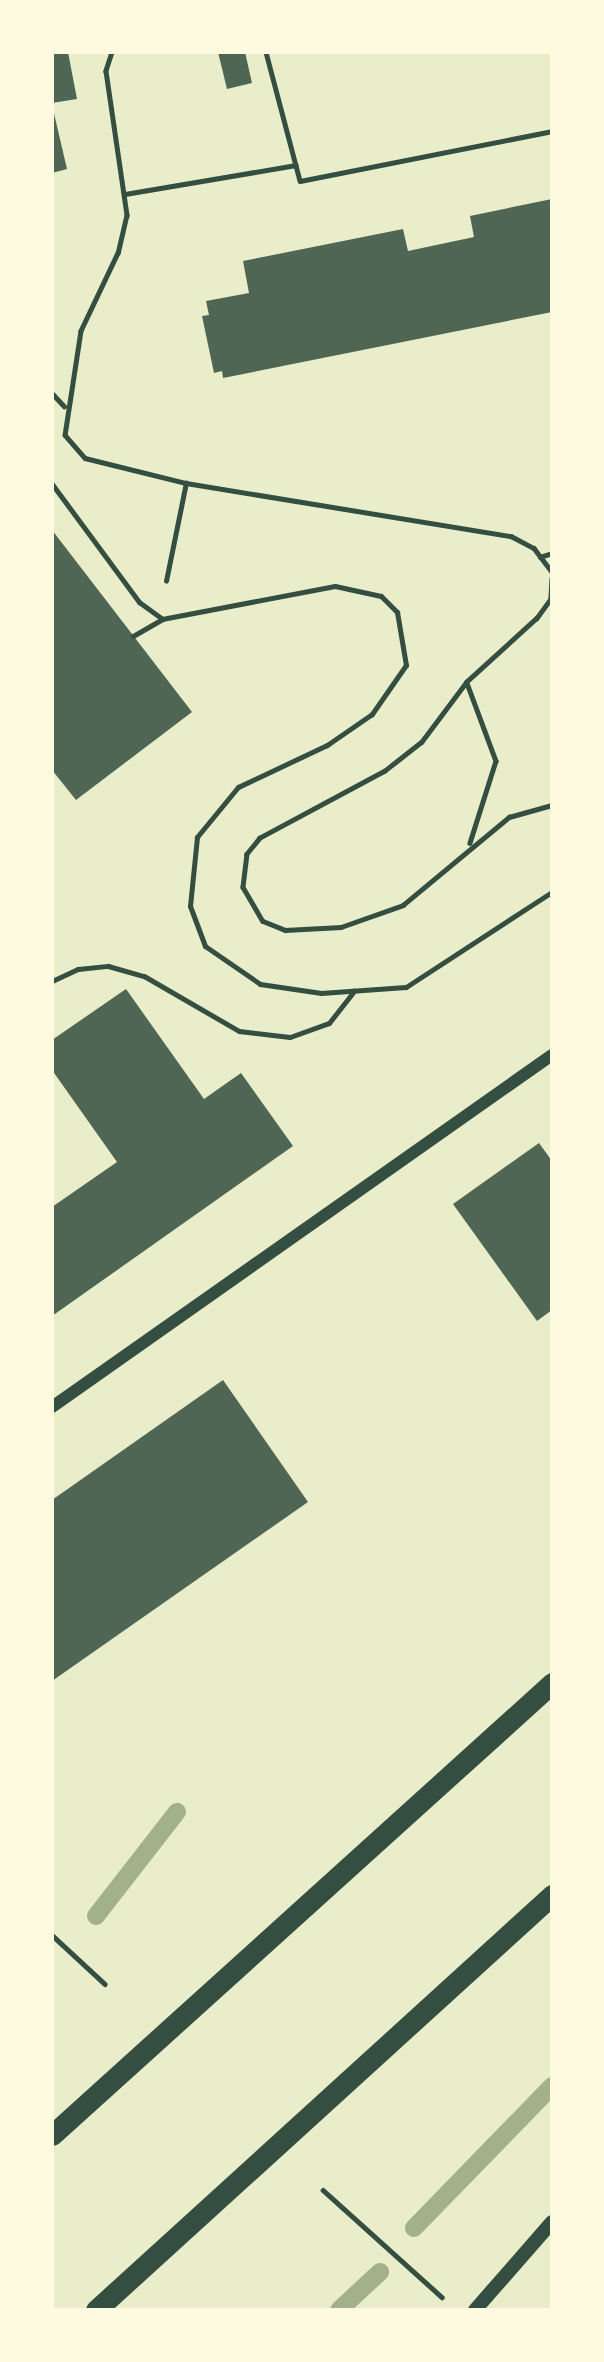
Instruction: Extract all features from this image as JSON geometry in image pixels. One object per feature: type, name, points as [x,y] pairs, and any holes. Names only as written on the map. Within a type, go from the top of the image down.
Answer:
[{"type":"highway","points":[[52,2135],[551,1684]]},
{"type":"highway","points":[[96,2309],[551,1895]]},
{"type":"main road","points":[[475,2309],[551,2222]]},
{"type":"street","points":[[52,1407],[551,1055]]},
{"type":"lane","points":[[52,484],[139,602],[162,619]]},
{"type":"lane","points":[[134,636],[162,619],[335,586],[381,596],[397,612],[406,664],[390,692],[372,714],[327,745],[238,786],[197,837],[191,870],[190,906],[205,946],[260,984],[321,993],[406,987],[551,892]]},
{"type":"lane","points":[[52,981],[78,969],[108,966],[144,976],[239,1031],[277,1037],[329,1023],[354,990]]},
{"type":"path","points":[[112,52],[106,71],[125,194],[118,253],[81,331],[65,407],[65,435],[85,458],[186,483],[511,536],[540,556],[551,575],[551,599],[537,618],[467,682],[422,742],[385,771],[260,838],[247,853],[243,887],[263,920],[285,930],[341,927],[403,905],[470,844],[509,817],[551,805]]},
{"type":"path","points":[[266,52],[300,181],[551,131]]},
{"type":"path","points":[[125,194],[296,165]]},
{"type":"path","points":[[52,393],[65,407]]},
{"type":"path","points":[[139,602],[168,579],[186,483]]},
{"type":"path","points":[[540,556],[551,553]]},
{"type":"path","points":[[467,682],[496,761],[470,844]]},
{"type":"path","points":[[52,1935],[105,1984]]},
{"type":"path","points":[[323,2190],[429,2285]]},
{"type":"building","points":[[52,52],[68,52],[77,99],[52,103]]},
{"type":"building","points":[[218,52],[245,52],[252,83],[227,89]]},
{"type":"building","points":[[52,105],[67,169],[52,173]]},
{"type":"building","points":[[552,199],[552,312],[223,378],[222,371],[214,373],[202,316],[209,315],[206,301],[249,293],[243,261],[403,229],[408,251],[474,237],[470,216]]},
{"type":"building","points":[[52,530],[192,712],[76,800],[52,770]]},
{"type":"building","points":[[126,989],[204,1099],[241,1073],[293,1146],[52,1316],[52,1207],[117,1162],[52,1070],[52,1040]]},
{"type":"building","points":[[539,1143],[552,1161],[552,1310],[537,1321],[453,1204]]},
{"type":"building","points":[[223,1380],[308,1502],[52,1681],[52,1500]]},
{"type":"waterway","points":[[96,1916],[177,1812]]},
{"type":"waterway","points":[[414,2228],[552,2086]]},
{"type":"waterway","points":[[339,2310],[380,2272]]}]
